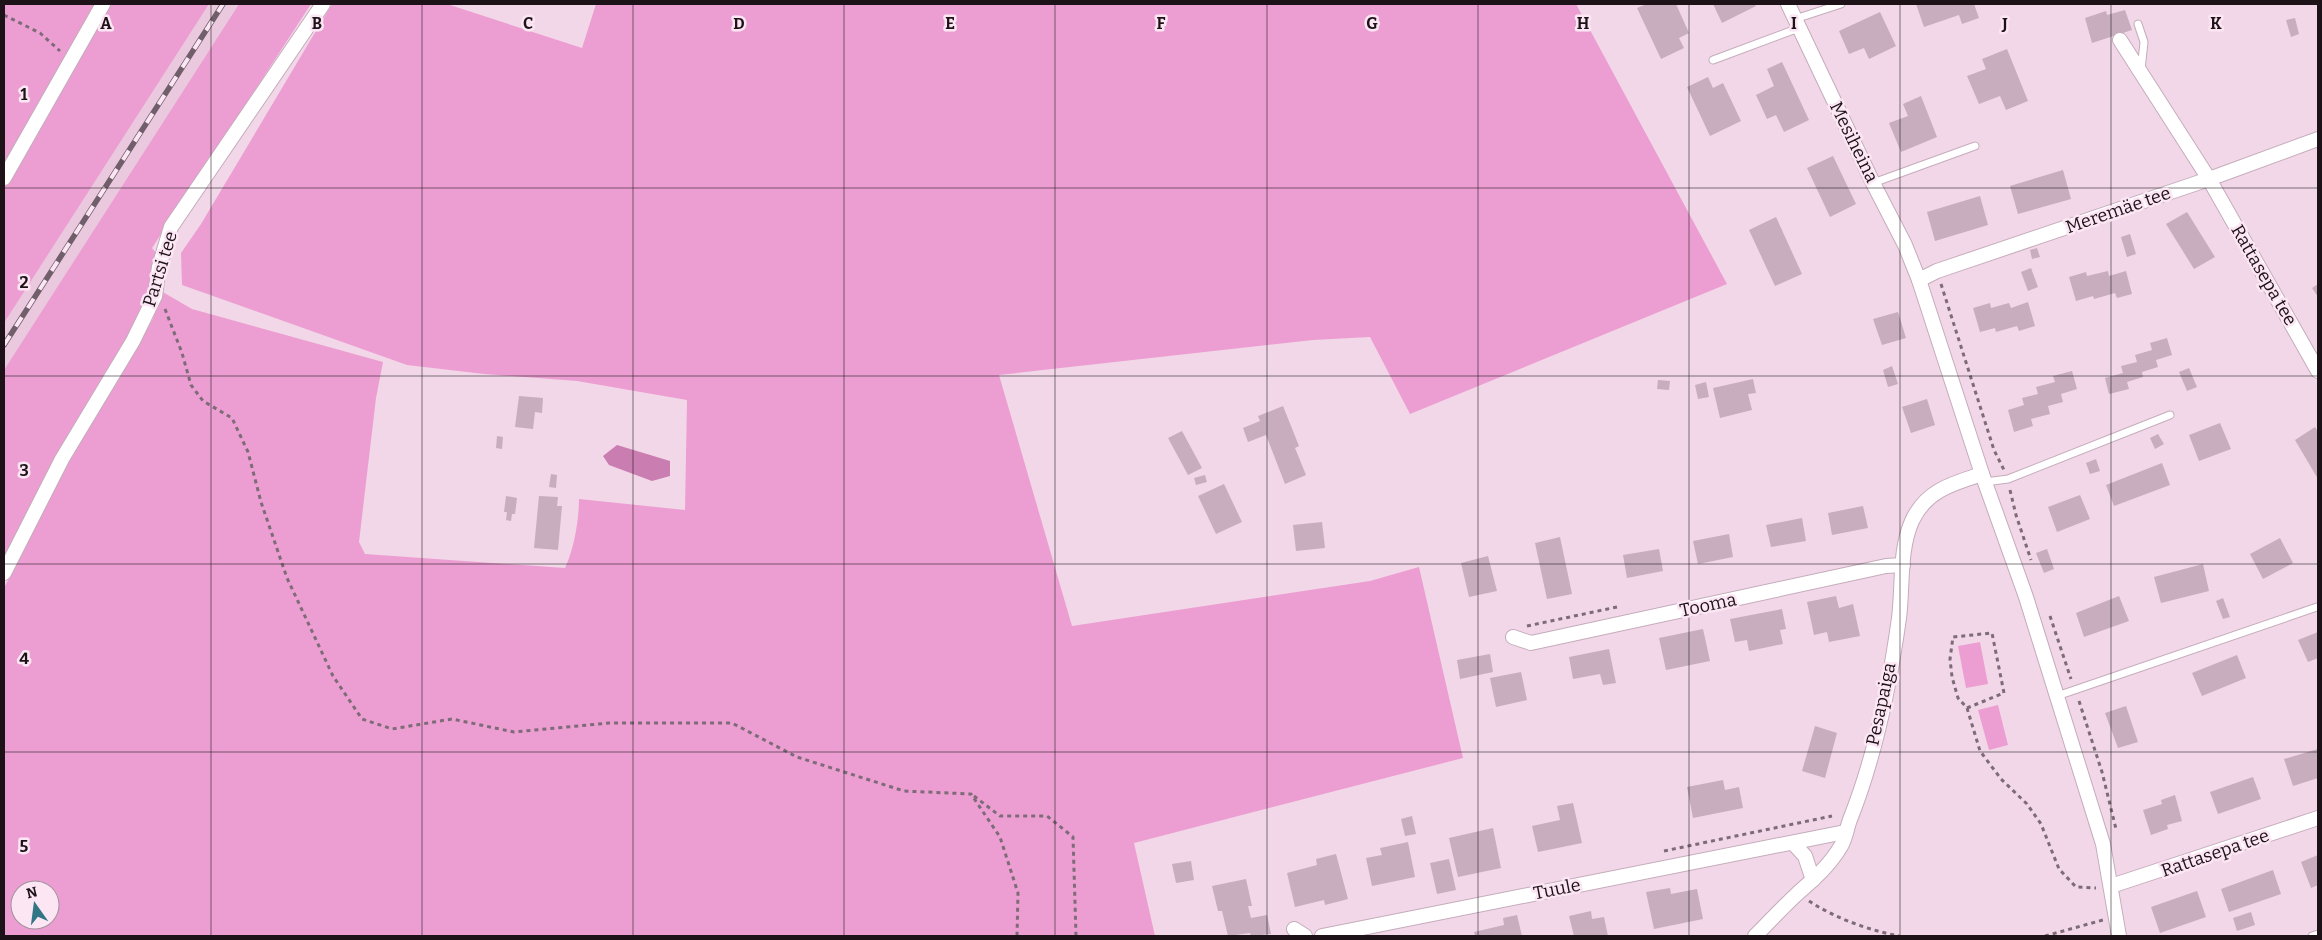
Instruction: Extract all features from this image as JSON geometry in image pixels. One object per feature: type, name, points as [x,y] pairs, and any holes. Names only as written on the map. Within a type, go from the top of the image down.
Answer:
[{"type":"street","points":[[4,178],[10,171],[60,77],[72,62],[103,4]]},
{"type":"street","name":"Partsi tee","points":[[4,572],[62,459],[133,341],[155,296],[159,267],[171,227],[323,4]]},
{"type":"street","name":"Mesiheina","points":[[1788,4],[1873,183],[1905,245],[1919,280]]},
{"type":"street","name":"Rattasepa tee","points":[[2120,40],[2209,179],[2318,371]]},
{"type":"street","name":"Meremäe tee","points":[[1919,280],[1937,272],[2209,179],[2318,139]]},
{"type":"street","points":[[1919,280],[1984,478],[2026,597],[2103,844],[2120,936]]},
{"type":"street","name":"Pesapaiga","points":[[1755,936],[1813,880],[1842,845],[1861,791],[1885,694],[1899,618],[1903,565],[1912,521],[1924,503],[1939,490],[1952,483],[1984,478]]},
{"type":"street","name":"Tooma","points":[[1513,638],[1531,643],[1886,566],[1903,565]]},
{"type":"street","name":"Rattasepa tee","points":[[2111,886],[2318,818]]},
{"type":"street","name":"Tuule","points":[[1322,936],[1845,832]]},
{"type":"street","points":[[1793,842],[1805,856],[1813,880]]},
{"type":"lane","points":[[1713,60],[1841,4]]},
{"type":"lane","points":[[2138,24],[2144,42],[2141,72]]},
{"type":"lane","points":[[1873,183],[1975,146]]},
{"type":"lane","points":[[1984,478],[2008,479],[2170,415]]},
{"type":"lane","points":[[2057,696],[2317,606]]},
{"type":"lane","points":[[2312,936],[2318,934]]},
{"type":"path","points":[[4,15],[40,33],[72,62]]},
{"type":"path","points":[[165,306],[166,316],[182,352],[191,385],[203,401],[232,418],[248,452],[260,502],[287,578],[333,676],[362,719],[392,729],[452,719],[514,732],[609,723],[732,723],[796,757],[904,791],[972,794],[1000,816],[1047,816],[1073,837],[1076,936]]},
{"type":"path","points":[[1967,708],[2004,693],[1992,633],[1954,637],[1950,659],[1952,677],[1958,698],[1967,708],[1980,751],[2001,779],[2027,804],[2041,824],[2058,869],[2076,887],[2111,886]]},
{"type":"path","points":[[972,794],[1000,837],[1018,893],[1017,936]]},
{"type":"path","points":[[1798,894],[1822,910],[1853,923],[1899,936]]},
{"type":"path","points":[[2045,936],[2089,925],[2116,915]]},
{"type":"shaded area","points":[[4,4],[209,4],[4,323]]},
{"type":"shaded area","points":[[209,4],[239,4],[4,370],[4,323]]},
{"type":"shaded area","points":[[239,4],[311,4],[152,248],[156,253],[150,290],[138,321],[60,451],[4,558],[4,370]]},
{"type":"shaded area","points":[[332,4],[447,4],[582,48],[596,4],[1576,4],[1727,284],[1410,414],[1370,337],[1313,340],[999,375],[1072,626],[1370,581],[1419,567],[1463,758],[1134,843],[1155,936],[4,936],[4,588],[66,465],[153,319],[161,291],[192,309],[383,362],[376,398],[359,542],[365,554],[565,568],[575,534],[579,499],[685,510],[687,400],[577,381],[484,374],[407,365],[182,285],[181,253],[201,224]]},
{"type":"shaded area","points":[[617,445],[670,461],[670,476],[652,481],[609,465],[603,456]]},
{"type":"shaded area","points":[[1980,642],[1988,684],[1966,688],[1958,646]]},
{"type":"shaded area","points":[[1998,705],[2008,745],[1989,750],[1978,710]]},
{"type":"building","points":[[1647,4],[1676,4],[1689,33],[1679,38],[1684,48],[1661,59],[1637,8]]},
{"type":"building","points":[[1713,4],[1754,4],[1756,6],[1722,23]]},
{"type":"building","points":[[1916,4],[1974,4],[1979,18],[1962,24],[1959,15],[1924,27]]},
{"type":"building","points":[[2125,10],[2132,30],[2092,43],[2085,18],[2106,11],[2107,15]]},
{"type":"building","points":[[1880,12],[1896,46],[1869,59],[1864,48],[1849,54],[1839,31]]},
{"type":"building","points":[[2295,18],[2299,34],[2291,37],[2286,20]]},
{"type":"building","points":[[2007,49],[2028,101],[2006,110],[2000,96],[1979,104],[1967,76],[1986,69],[1982,59]]},
{"type":"building","points":[[1782,62],[1809,120],[1784,132],[1776,115],[1767,119],[1756,95],[1774,86],[1767,69]]},
{"type":"building","points":[[1708,77],[1713,88],[1723,83],[1741,121],[1710,136],[1687,87]]},
{"type":"building","points":[[1921,96],[1937,137],[1901,152],[1889,123],[1908,116],[1903,104]]},
{"type":"building","points":[[1833,156],[1856,204],[1830,217],[1807,168]]},
{"type":"building","points":[[2063,170],[2071,199],[2018,214],[2010,186]]},
{"type":"building","points":[[1980,196],[1988,225],[1935,241],[1927,212]]},
{"type":"building","points":[[2187,212],[2215,257],[2194,269],[2166,224]]},
{"type":"building","points":[[1776,217],[1802,274],[1775,286],[1749,230]]},
{"type":"building","points":[[2130,234],[2136,254],[2127,257],[2121,237]]},
{"type":"building","points":[[2037,248],[2040,257],[2032,259],[2030,250]]},
{"type":"building","points":[[2031,268],[2038,287],[2028,291],[2021,272]]},
{"type":"building","points":[[2108,271],[2109,276],[2126,271],[2132,294],[2117,298],[2115,293],[2094,299],[2093,296],[2076,301],[2069,277],[2086,272],[2087,276]]},
{"type":"building","points":[[2318,284],[2318,297],[2312,288]]},
{"type":"building","points":[[2028,302],[2035,326],[2019,331],[2017,326],[1996,332],[1995,328],[1980,332],[1973,308],[1990,303],[1991,308],[2009,303],[2011,308]]},
{"type":"building","points":[[1898,312],[1906,338],[1882,345],[1873,319]]},
{"type":"building","points":[[2167,338],[2172,355],[2156,360],[2158,367],[2142,372],[2143,377],[2127,382],[2129,389],[2109,394],[2105,378],[2123,373],[2121,366],[2137,362],[2135,355],[2152,350],[2150,343]]},
{"type":"building","points":[[1892,366],[1898,384],[1888,387],[1883,370]]},
{"type":"building","points":[[2189,368],[2197,387],[2187,391],[2179,372]]},
{"type":"building","points":[[2072,371],[2077,389],[2061,394],[2063,402],[2048,406],[2050,414],[2031,419],[2033,426],[2014,432],[2008,410],[2024,405],[2022,398],[2038,394],[2036,387],[2055,382],[2053,376]]},
{"type":"building","points":[[1753,379],[1756,393],[1748,394],[1752,410],[1720,418],[1713,388]]},
{"type":"building","points":[[1658,380],[1670,381],[1669,390],[1657,389]]},
{"type":"building","points":[[1706,382],[1709,397],[1698,399],[1695,385]]},
{"type":"building","points":[[519,396],[543,398],[542,413],[535,412],[533,429],[515,427]]},
{"type":"building","points":[[1927,399],[1935,425],[1911,433],[1902,407]]},
{"type":"building","points":[[1283,406],[1299,446],[1295,448],[1306,475],[1285,484],[1266,435],[1248,442],[1243,428],[1260,421],[1258,416]]},
{"type":"building","points":[[2220,423],[2231,449],[2199,461],[2189,435]]},
{"type":"building","points":[[2315,427],[2318,432],[2318,479],[2295,440]]},
{"type":"building","points":[[1182,431],[1202,468],[1188,475],[1168,438]]},
{"type":"building","points":[[2158,434],[2164,444],[2155,449],[2150,438]]},
{"type":"building","points":[[497,436],[503,437],[502,449],[496,448]]},
{"type":"building","points":[[2096,459],[2100,471],[2090,474],[2086,463]]},
{"type":"building","points":[[2162,463],[2170,485],[2114,506],[2106,485]]},
{"type":"building","points":[[551,474],[557,475],[556,488],[549,487]]},
{"type":"building","points":[[1205,475],[1207,482],[1196,485],[1194,478]]},
{"type":"building","points":[[1224,484],[1242,522],[1216,534],[1198,496]]},
{"type":"building","points":[[2080,495],[2090,519],[2057,532],[2048,507]]},
{"type":"building","points":[[506,496],[517,498],[515,514],[512,514],[511,521],[506,520],[507,512],[504,512]]},
{"type":"building","points":[[539,496],[558,497],[557,506],[562,506],[558,550],[534,548]]},
{"type":"building","points":[[1863,506],[1868,528],[1832,535],[1828,513]]},
{"type":"building","points":[[1802,518],[1806,541],[1771,547],[1766,525]]},
{"type":"building","points":[[1322,522],[1325,548],[1296,551],[1293,525]]},
{"type":"building","points":[[1729,534],[1733,557],[1698,564],[1693,541]]},
{"type":"building","points":[[1560,537],[1572,594],[1547,599],[1535,543]]},
{"type":"building","points":[[2280,538],[2293,563],[2263,579],[2250,554]]},
{"type":"building","points":[[1659,549],[1663,571],[1627,578],[1623,555]]},
{"type":"building","points":[[2047,549],[2054,569],[2044,573],[2036,553]]},
{"type":"building","points":[[1488,556],[1497,591],[1469,597],[1461,563]]},
{"type":"building","points":[[2203,564],[2209,591],[2161,603],[2154,577]]},
{"type":"building","points":[[1836,596],[1839,608],[1853,604],[1860,636],[1829,642],[1827,632],[1814,635],[1807,602]]},
{"type":"building","points":[[2119,596],[2129,621],[2084,637],[2076,613]]},
{"type":"building","points":[[2223,598],[2230,617],[2223,619],[2216,601]]},
{"type":"building","points":[[1782,609],[1786,629],[1780,630],[1783,644],[1749,651],[1747,640],[1735,642],[1730,619]]},
{"type":"building","points":[[1703,629],[1710,661],[1666,670],[1659,638]]},
{"type":"building","points":[[2318,632],[2318,658],[2308,662],[2298,640]]},
{"type":"building","points":[[1609,649],[1616,683],[1603,685],[1600,674],[1573,679],[1569,657]]},
{"type":"building","points":[[1490,654],[1493,672],[1460,679],[1457,660]]},
{"type":"building","points":[[2237,655],[2246,678],[2202,696],[2192,673]]},
{"type":"building","points":[[1521,672],[1527,700],[1496,707],[1490,678]]},
{"type":"building","points":[[2126,706],[2138,742],[2118,748],[2105,713]]},
{"type":"building","points":[[1815,726],[1837,733],[1825,778],[1802,771]]},
{"type":"building","points":[[2318,749],[2318,778],[2293,786],[2284,759]]},
{"type":"building","points":[[2253,777],[2261,799],[2218,814],[2210,792]]},
{"type":"building","points":[[1723,780],[1725,790],[1739,787],[1743,808],[1693,818],[1687,787]]},
{"type":"building","points":[[2175,795],[2182,821],[2167,825],[2168,829],[2151,835],[2143,810],[2162,804],[2161,800]]},
{"type":"building","points":[[1573,803],[1582,843],[1538,852],[1532,826],[1560,820],[1557,806]]},
{"type":"building","points":[[1412,816],[1416,834],[1405,836],[1401,819]]},
{"type":"building","points":[[1493,828],[1501,868],[1458,877],[1449,838]]},
{"type":"building","points":[[1408,842],[1415,877],[1372,886],[1366,858],[1382,855],[1380,848]]},
{"type":"building","points":[[1336,854],[1348,899],[1325,905],[1324,900],[1295,907],[1287,873],[1317,865],[1316,859]]},
{"type":"building","points":[[2318,855],[2318,885],[2311,888],[2301,862]]},
{"type":"building","points":[[1449,859],[1456,890],[1437,894],[1430,863]]},
{"type":"building","points":[[1191,861],[1194,880],[1176,883],[1172,864]]},
{"type":"building","points":[[2273,870],[2281,894],[2229,912],[2221,889]]},
{"type":"building","points":[[1246,879],[1252,906],[1248,906],[1251,918],[1267,915],[1271,934],[1251,936],[1250,933],[1228,936],[1222,911],[1218,911],[1212,886]]},
{"type":"building","points":[[1670,888],[1671,894],[1697,889],[1703,919],[1654,929],[1646,892]]},
{"type":"building","points":[[2197,891],[2206,917],[2160,933],[2151,907]]},
{"type":"building","points":[[1591,911],[1592,919],[1604,917],[1608,936],[1574,936],[1569,916]]},
{"type":"building","points":[[2251,912],[2255,925],[2237,931],[2233,918]]},
{"type":"building","points":[[1517,915],[1522,936],[1475,936],[1474,932],[1504,925],[1503,918]]},
{"type":"railway","points":[[4,345],[223,4]]}]
